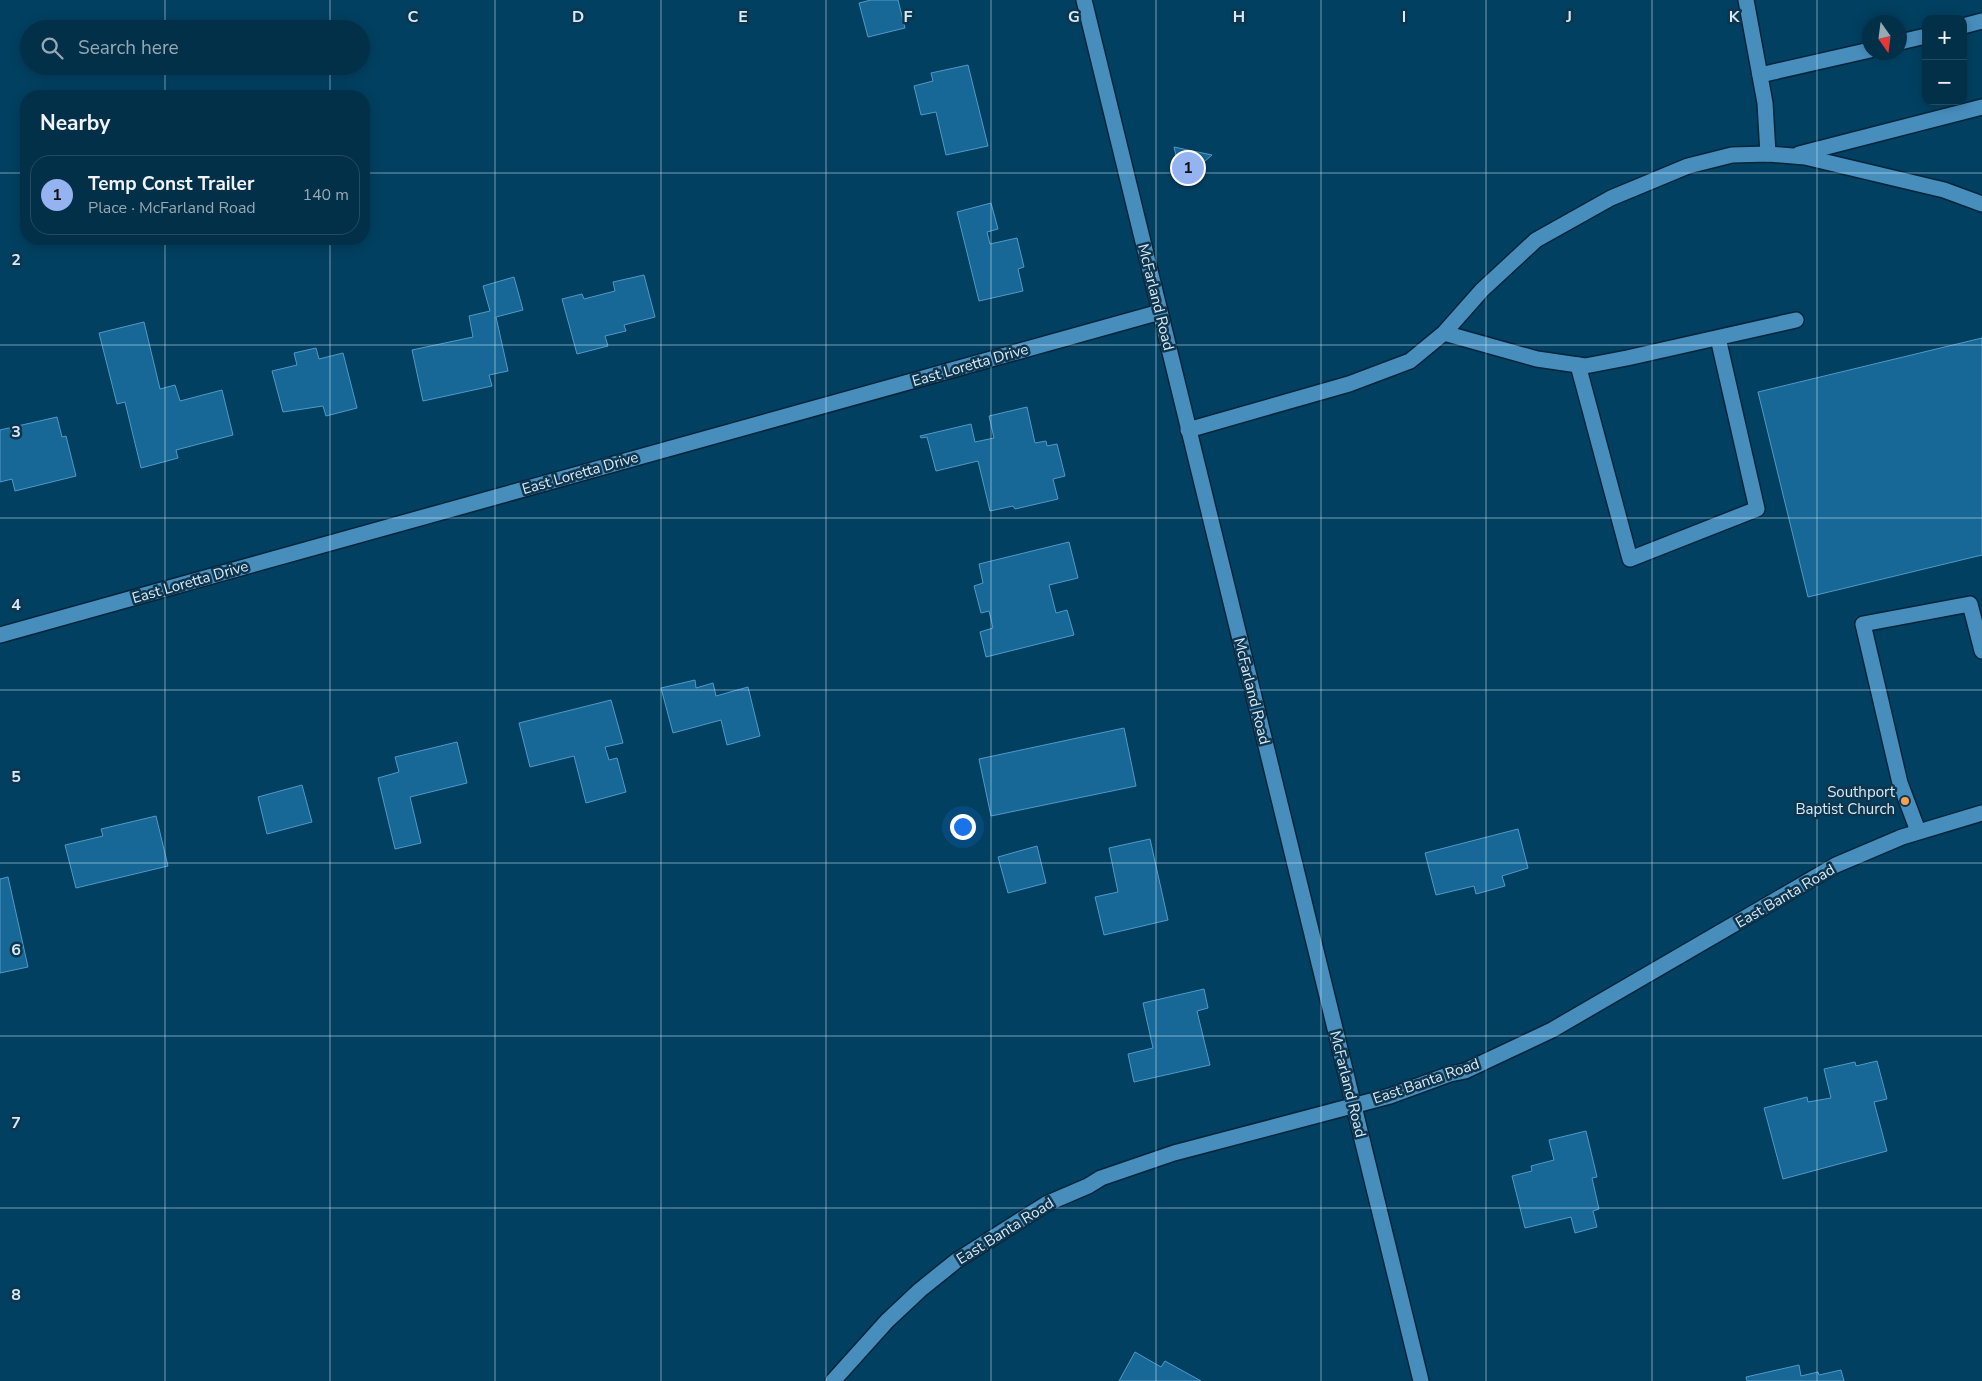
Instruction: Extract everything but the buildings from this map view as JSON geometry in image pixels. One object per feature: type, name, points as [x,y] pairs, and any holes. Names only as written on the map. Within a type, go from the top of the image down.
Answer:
[{"type":"street","name":"McFarland Road","points":[[1084,0],[1421,1381]]},
{"type":"street","points":[[1746,0],[1765,103],[1768,154]]},
{"type":"street","points":[[1967,25],[1982,22]]},
{"type":"street","points":[[1907,40],[1922,37]]},
{"type":"street","points":[[1760,75],[1862,52]]},
{"type":"street","points":[[1793,155],[1982,107]]},
{"type":"street","points":[[1188,430],[1349,384],[1410,361],[1444,333],[1482,290],[1536,240],[1611,198],[1688,166],[1732,155],[1793,155],[1944,190],[1982,204]]},
{"type":"street","name":"East Loretta Drive","points":[[0,634],[1160,312]]},
{"type":"street","points":[[1444,333],[1537,359],[1578,365],[1603,364],[1796,320]]},
{"type":"street","points":[[1578,365],[1630,559],[1757,509],[1718,338]]},
{"type":"street","points":[[1918,831],[1900,783],[1863,624],[1970,604],[1982,651]]},
{"type":"street","name":"East Banta Road","points":[[833,1381],[886,1321],[920,1290],[956,1261],[1046,1204],[1088,1186],[1101,1178],[1174,1153],[1390,1096],[1450,1074],[1465,1071],[1523,1044],[1836,866],[1918,831],[1982,813]]},
{"type":"place","name":"Temp Const Trailer","points":[[1188,168]]},
{"type":"place","name":"Southport Baptist Church","points":[[1905,801]]}]
